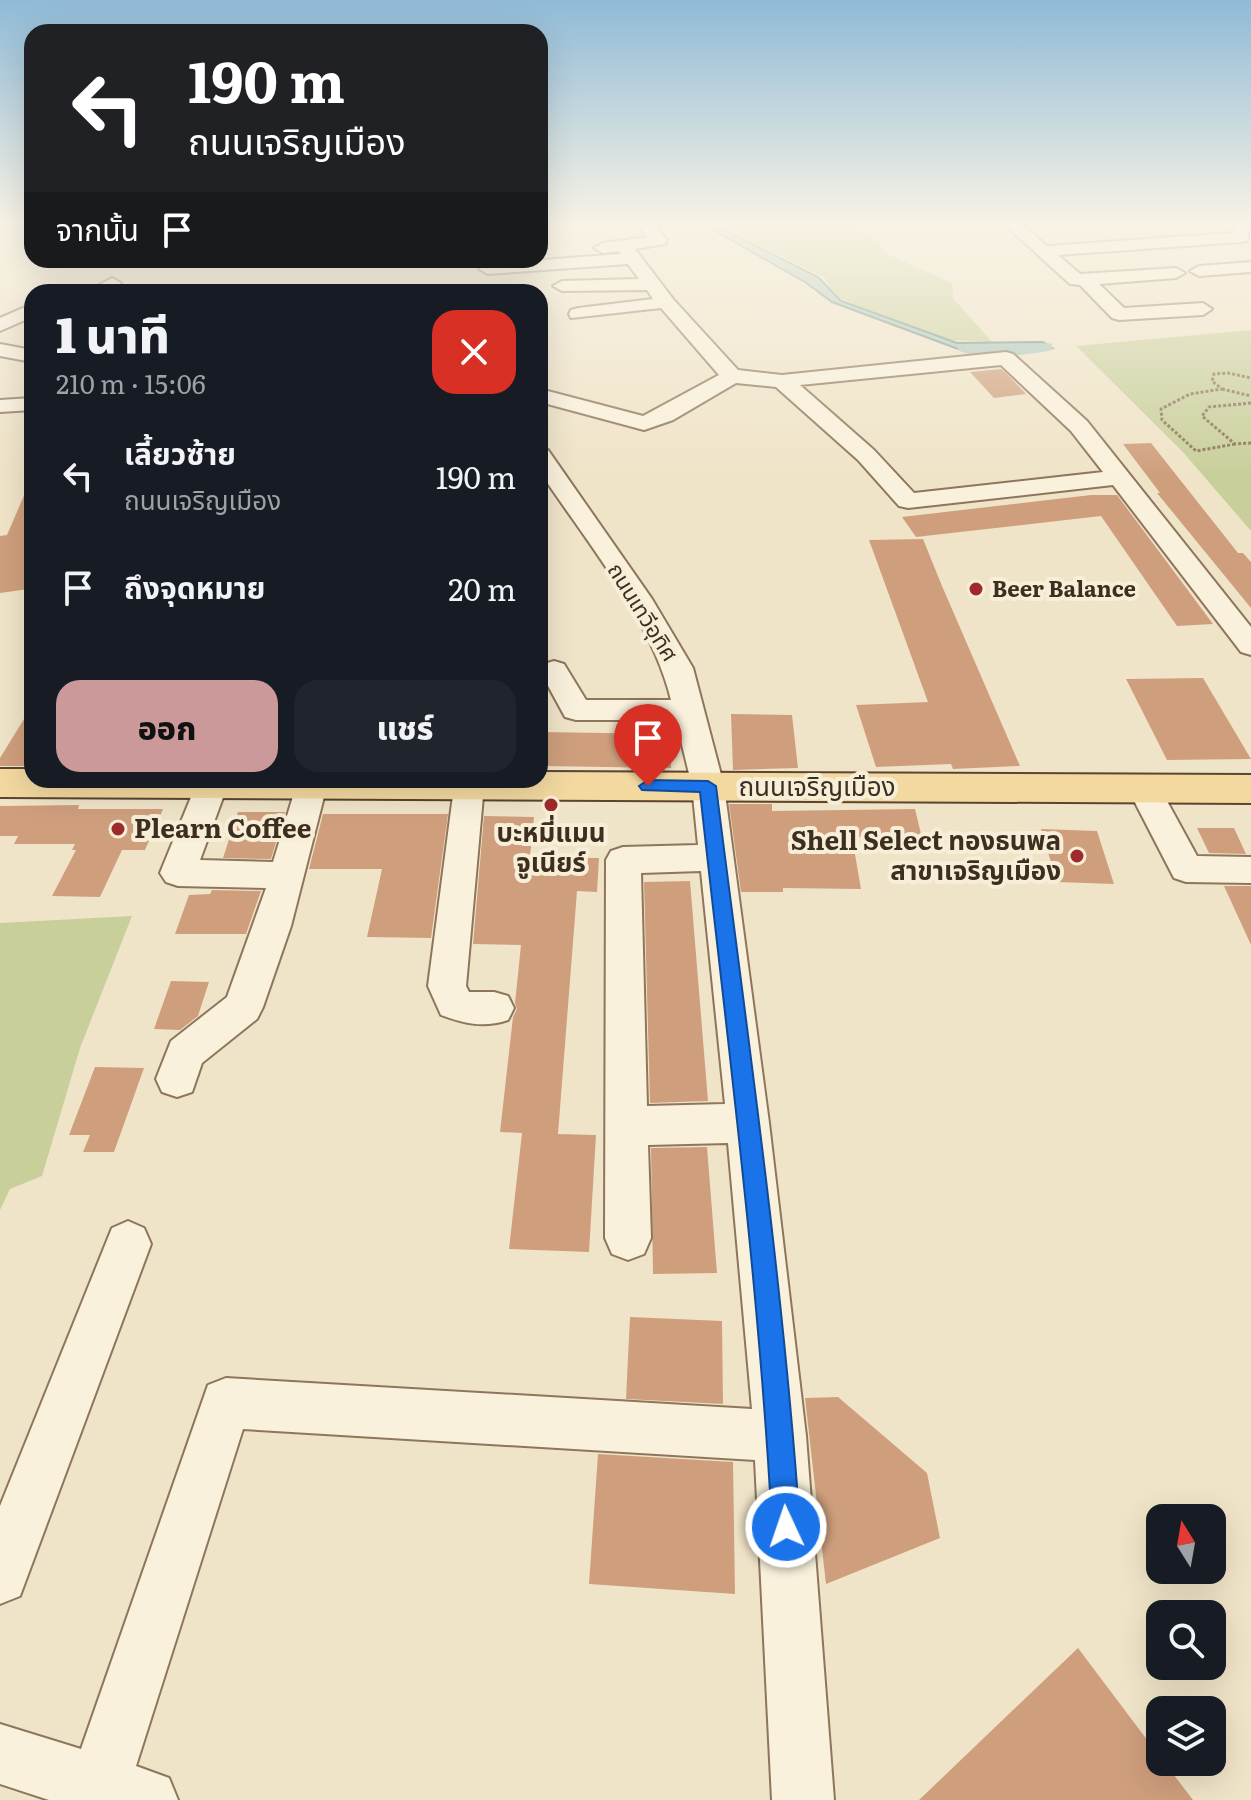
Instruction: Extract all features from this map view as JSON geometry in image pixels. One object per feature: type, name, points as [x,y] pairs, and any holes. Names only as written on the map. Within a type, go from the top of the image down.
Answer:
[{"type":"main road","name":"ถนนเจริญเมือง","points":[[0,783],[24,783]]},
{"type":"main road","name":"ถนนเจริญเมือง","points":[[548,785],[1251,789]]},
{"type":"street","points":[[578,314],[634,307]]},
{"type":"street","points":[[670,307],[732,376]]},
{"type":"street","points":[[1112,307],[1119,314],[1203,309]]},
{"type":"street","points":[[0,325],[24,314]]},
{"type":"street","points":[[0,350],[24,354]]},
{"type":"street","points":[[548,397],[644,423],[665,415],[732,376],[782,381],[1006,358],[1079,426],[1251,646]]},
{"type":"street","points":[[782,381],[866,455],[908,501],[1120,477]]},
{"type":"street","points":[[0,406],[24,404]]},
{"type":"street","name":"ถนนเทวีอุทิศ","points":[[548,475],[638,599],[678,668],[708,786],[748,1123],[780,1436],[803,1800]]},
{"type":"street","points":[[554,670],[576,710],[690,710]]},
{"type":"street","points":[[210,788],[178,873],[287,875]]},
{"type":"street","points":[[177,1079],[185,1053],[243,1007],[273,926],[310,788]]},
{"type":"street","points":[[468,788],[447,986],[455,1004],[467,1008],[494,1008]]},
{"type":"street","points":[[1144,789],[1186,869],[1251,870]]},
{"type":"street","points":[[628,1238],[623,860],[715,858]]},
{"type":"street","points":[[626,1126],[748,1123]]},
{"type":"street","points":[[0,1576],[128,1244]]},
{"type":"street","points":[[0,1754],[123,1792],[226,1403],[780,1436]]},
{"type":"path","points":[[1222,389],[1212,381],[1214,374],[1228,373],[1251,378]]},
{"type":"path","points":[[1251,396],[1222,389],[1190,392],[1161,409],[1162,420],[1196,451],[1251,443]]},
{"type":"path","points":[[1235,444],[1202,416],[1209,407],[1251,403]]},
{"type":"green space","points":[[860,307],[961,307],[992,342],[948,340]]},
{"type":"green space","points":[[1251,330],[1251,531],[1182,451],[1076,346]]},
{"type":"green space","points":[[132,916],[80,1048],[42,1176],[10,1189],[0,1210],[0,923]]},
{"type":"water","points":[[845,307],[858,307],[957,343],[1043,342],[1052,348],[966,352]]},
{"type":"building","points":[[1001,369],[1026,394],[994,398],[970,372]]},
{"type":"building","points":[[1151,443],[1238,553],[1243,553],[1251,562],[1251,608],[1157,493],[1160,493],[1123,444]]},
{"type":"building","points":[[1091,495],[1117,495],[1213,624],[1177,626],[1101,516],[916,537],[902,517]]},
{"type":"building","points":[[24,496],[24,590],[0,593],[0,536],[7,535]]},
{"type":"building","points":[[923,539],[1020,766],[953,769],[951,764],[876,767],[856,705],[928,702],[869,540]]},
{"type":"building","points":[[1203,678],[1251,759],[1167,760],[1126,679]]},
{"type":"building","points":[[731,714],[792,715],[798,768],[733,770]]},
{"type":"building","points":[[24,719],[24,766],[0,766],[0,758]]},
{"type":"building","points":[[548,732],[671,734],[671,768],[548,766]]},
{"type":"building","points":[[729,804],[772,804],[772,811],[915,809],[922,838],[852,837],[861,889],[783,888],[783,892],[741,892]]},
{"type":"building","points":[[79,805],[78,809],[163,809],[145,850],[122,850],[100,897],[52,896],[76,850],[72,850],[75,844],[14,844],[18,836],[0,836],[0,806]]},
{"type":"building","points":[[238,812],[285,812],[271,859],[223,858]]},
{"type":"building","points":[[323,814],[448,814],[431,938],[367,937],[382,869],[309,869]]},
{"type":"building","points":[[484,816],[534,817],[530,857],[599,858],[597,892],[577,891],[558,1134],[596,1135],[589,1252],[509,1249],[522,1133],[500,1132],[513,1017],[517,1009],[521,945],[473,944]]},
{"type":"building","points":[[1197,828],[1234,828],[1246,854],[1209,853]]},
{"type":"building","name":"Shell Select ทองธนพล สาขาเจริญเมือง","points":[[1041,829],[1097,831],[1114,884],[1057,882]]},
{"type":"building","points":[[690,881],[708,1101],[650,1103],[644,882]]},
{"type":"building","points":[[1224,886],[1251,886],[1251,945]]},
{"type":"building","points":[[212,890],[261,891],[246,934],[175,934],[189,895],[210,894]]},
{"type":"building","points":[[171,981],[209,982],[198,1016],[180,1030],[154,1029]]},
{"type":"building","points":[[95,1067],[144,1068],[114,1152],[83,1152],[90,1135],[69,1135]]},
{"type":"building","points":[[707,1147],[717,1273],[653,1274],[651,1148]]},
{"type":"building","points":[[630,1317],[722,1321],[723,1404],[626,1399]]},
{"type":"building","points":[[838,1397],[927,1473],[940,1538],[826,1584],[805,1398]]},
{"type":"building","points":[[598,1454],[733,1462],[735,1594],[589,1584]]},
{"type":"building","points":[[1078,1648],[1146,1738],[1146,1776],[1175,1776],[1193,1800],[919,1800]]},
{"type":"waterway","points":[[964,349],[1011,351],[1047,347]]},
{"type":"place","name":"Beer Balance","points":[[976,589]]},
{"type":"place","name":"บะหมี่แมน จูเนียร์","points":[[551,805]]},
{"type":"place","name":"Plearn Coffee","points":[[118,829]]},
{"type":"place","name":"Shell Select ทองธนพล สาขาเจริญเมือง","points":[[1077,856]]},
{"type":"route","points":[[648,786],[708,786],[748,1123],[780,1436],[786,1527]]}]
